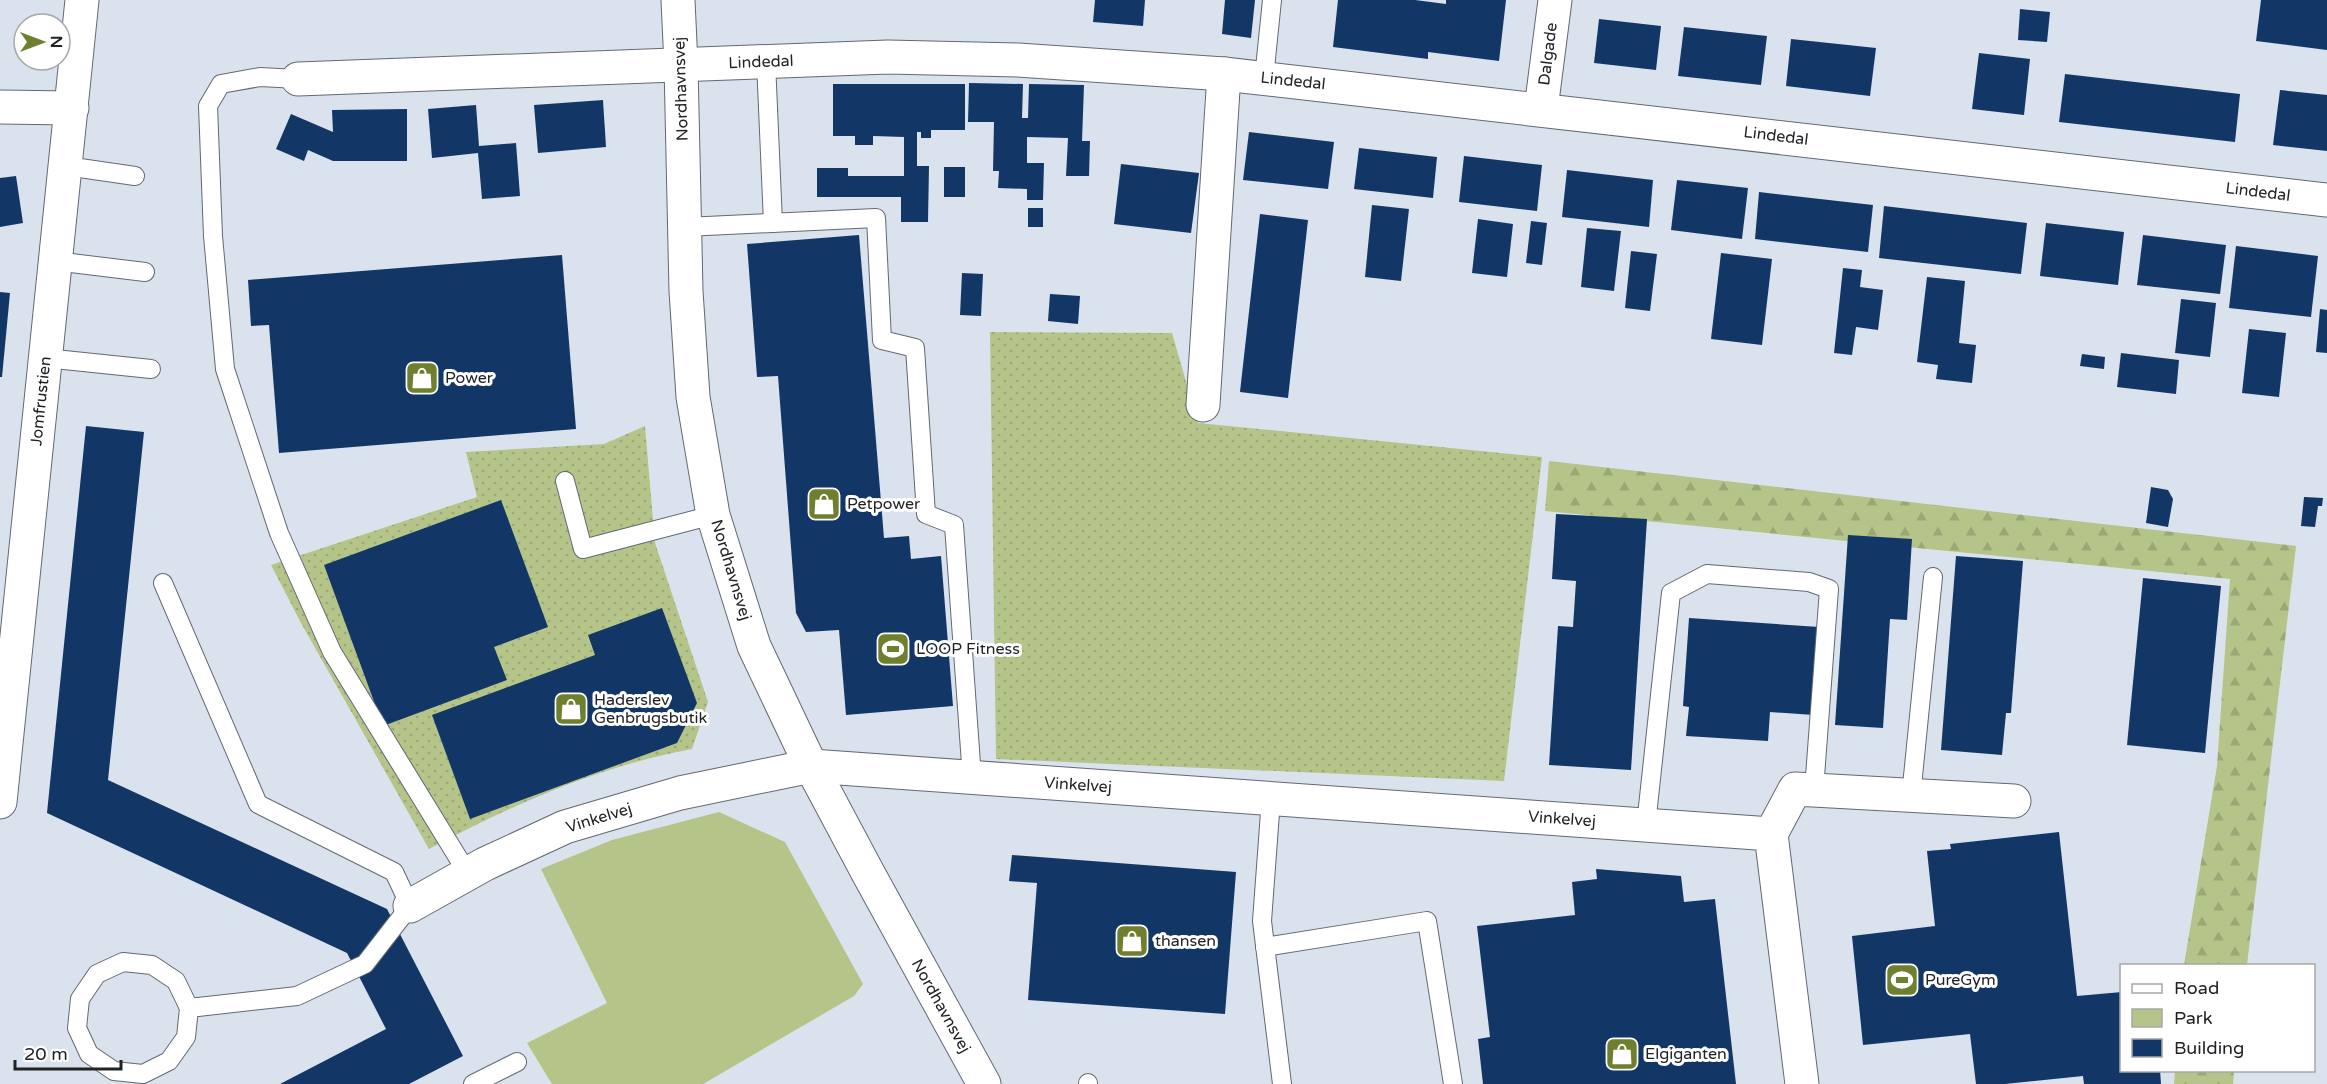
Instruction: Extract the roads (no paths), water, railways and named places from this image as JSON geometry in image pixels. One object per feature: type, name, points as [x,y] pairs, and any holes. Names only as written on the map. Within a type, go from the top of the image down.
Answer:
[{"type":"street","name":"Jomfrustien","points":[[0,802],[82,0]]},
{"type":"street","name":"Nordhavnsvej","points":[[678,0],[686,291],[693,397],[713,515],[754,646],[811,766],[984,1084]]},
{"type":"street","name":"Dalgade","points":[[1541,109],[1555,0]]},
{"type":"street","name":"Lindedal","points":[[298,79],[888,57],[1018,60],[1264,78],[2327,200]]},
{"type":"street","points":[[1203,405],[1224,74]]},
{"type":"street","points":[[0,107],[72,108]]},
{"type":"street","name":"Vinkelvej","points":[[410,906],[468,874],[564,827],[680,793],[811,766],[1771,834]]},
{"type":"street","points":[[1802,1084],[1771,834],[1795,789],[2014,801]]},
{"type":"lane","points":[[1264,78],[1272,0]]},
{"type":"lane","points":[[766,62],[773,223]]},
{"type":"lane","points":[[298,79],[260,77],[221,84],[208,106],[213,236],[225,369],[279,533],[332,652],[468,874]]},
{"type":"lane","points":[[66,166],[135,176]]},
{"type":"lane","points":[[685,227],[876,218],[882,340],[915,348],[927,514],[954,525],[972,778]]},
{"type":"lane","points":[[56,261],[145,272]]},
{"type":"lane","points":[[45,358],[151,369]]},
{"type":"lane","points":[[565,481],[583,549],[713,515]]},
{"type":"lane","points":[[1646,825],[1671,592],[1707,574],[1809,582],[1829,590],[1814,790]]},
{"type":"lane","points":[[1911,796],[1933,577]]},
{"type":"lane","points":[[163,583],[258,804],[394,872],[410,906]]},
{"type":"lane","points":[[1271,799],[1262,921],[1282,1084]]},
{"type":"lane","name":"Vinkelvej","points":[[189,1008],[297,996],[365,964],[410,906]]},
{"type":"lane","points":[[1265,946],[1427,921],[1453,1084]]},
{"type":"lane","points":[[123,962],[152,964],[176,981],[189,1008],[186,1037],[169,1061],[143,1074],[114,1071],[89,1054],[77,1028],[80,999],[97,974],[123,962]]},
{"type":"lane","points":[[473,1084],[517,1062]]},
{"type":"place","name":"Power","points":[[422,378]]},
{"type":"place","name":"Petpower","points":[[824,504]]},
{"type":"place","name":"LOOP Fitness","points":[[893,649]]},
{"type":"place","name":"Haderslev Genbrugsbutik","points":[[571,709]]},
{"type":"place","name":"thansen","points":[[1132,941]]},
{"type":"place","name":"PureGym","points":[[1902,980]]},
{"type":"place","name":"Elgiganten","points":[[1622,1054]]}]
